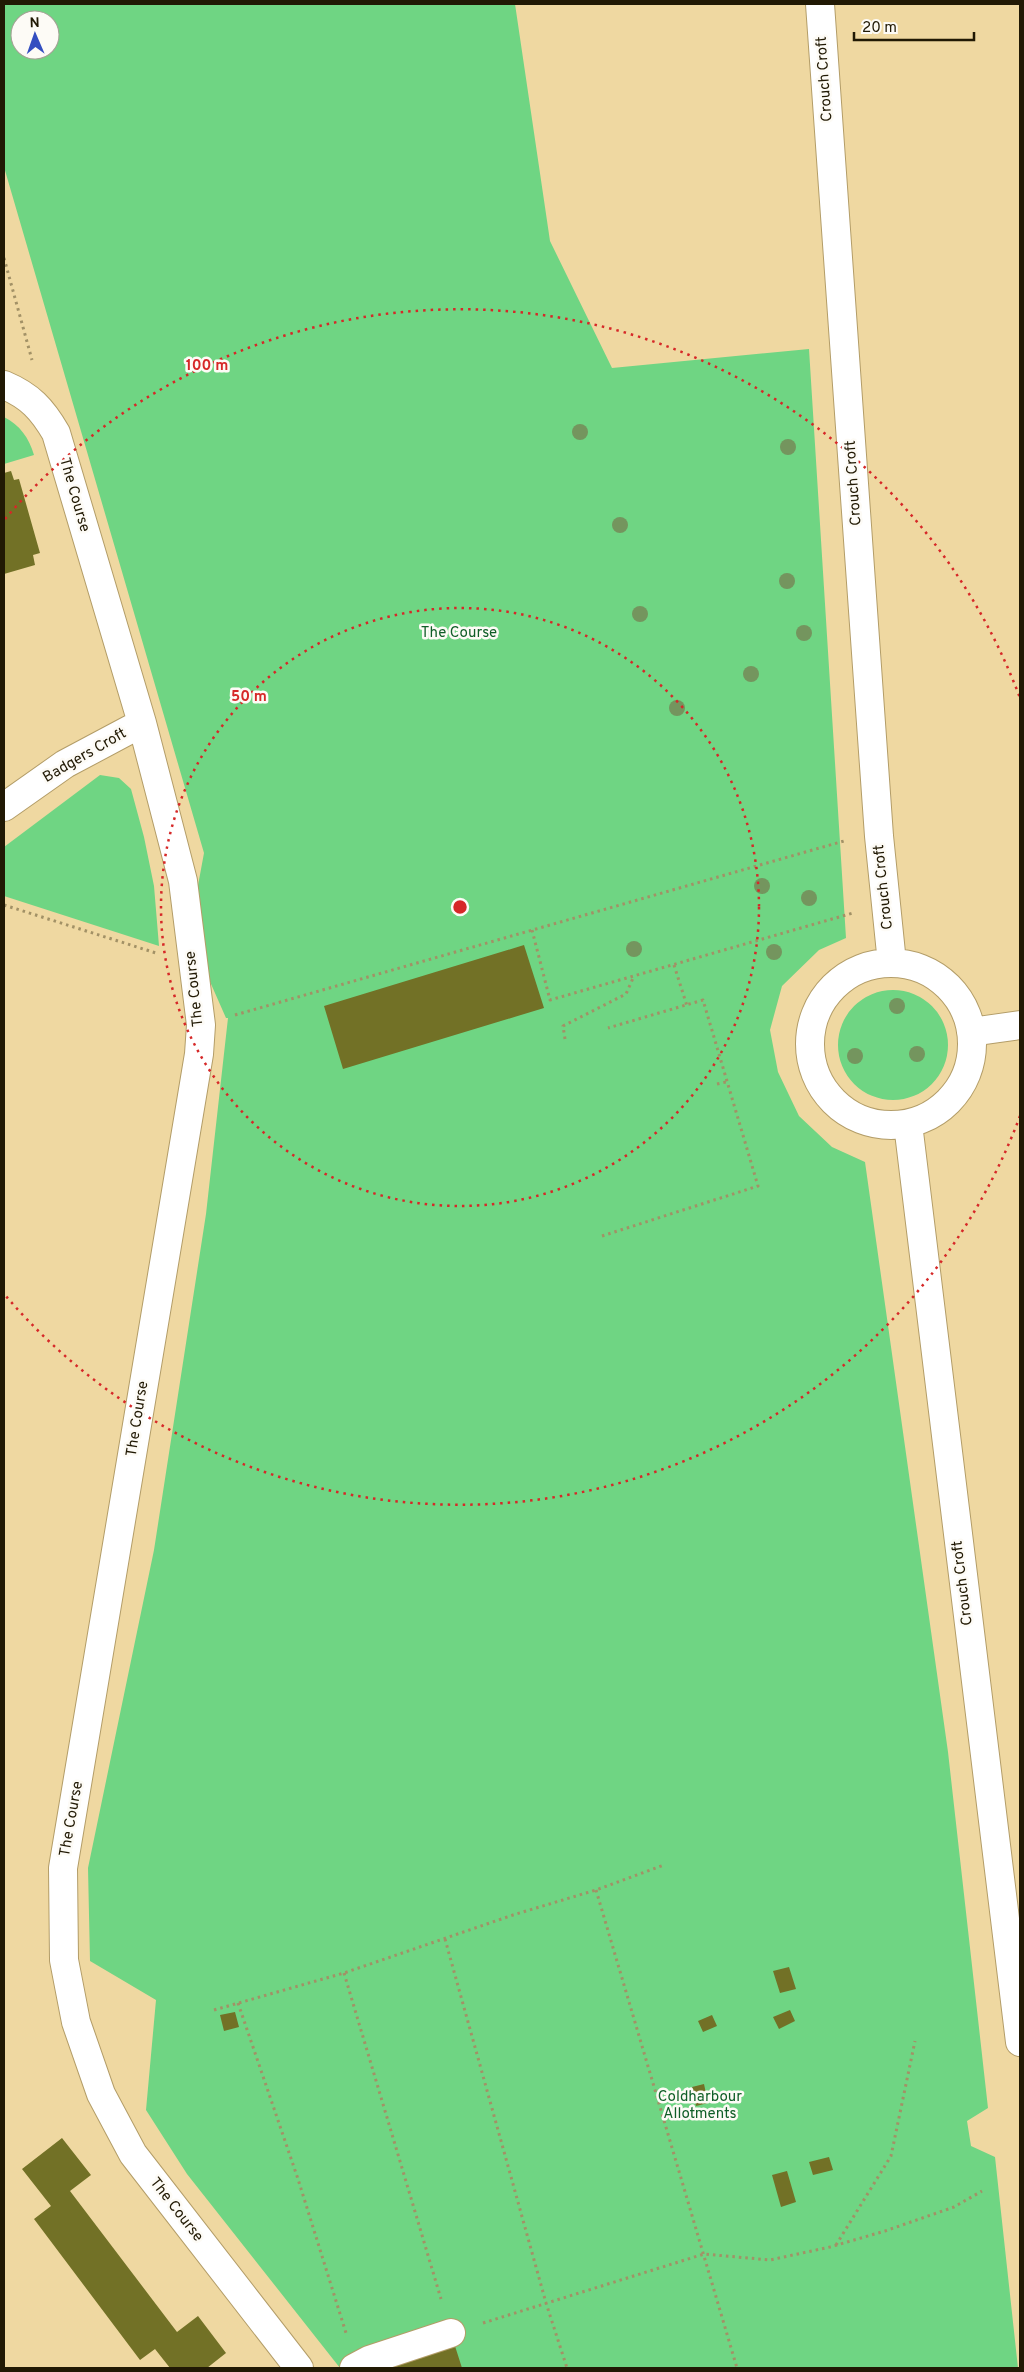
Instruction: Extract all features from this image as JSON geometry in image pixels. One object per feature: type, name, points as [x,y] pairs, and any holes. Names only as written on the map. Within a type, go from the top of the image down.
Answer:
[{"type":"street","name":"Crouch Croft","points":[[820,4],[879,836],[892,962]]},
{"type":"street","name":"The Course","points":[[4,385],[20,392],[37,405],[56,433],[142,723],[183,881],[201,1025],[194,1083],[63,1868],[64,1960],[76,2022],[101,2094],[133,2154],[299,2368]]},
{"type":"street","name":"Badgers Croft","points":[[4,807],[65,764],[142,723]]},
{"type":"street","points":[[892,962],[921,968],[945,983],[963,1004],[971,1032],[970,1069],[957,1095],[936,1114],[908,1124],[880,1126],[852,1116],[830,1098],[815,1074],[810,1047],[814,1018],[828,993],[849,975],[877,964],[892,962]]},
{"type":"street","points":[[971,1032],[1020,1025]]},
{"type":"street","name":"Crouch Croft","points":[[908,1124],[981,1736],[1020,2042]]},
{"type":"street","points":[[355,2368],[369,2360],[451,2333]]},
{"type":"path","points":[[4,258],[34,370]]},
{"type":"path","points":[[201,1025],[840,841],[879,836]]},
{"type":"path","points":[[532,930],[550,1000],[886,904]]},
{"type":"path","points":[[4,906],[193,965]]},
{"type":"path","points":[[674,965],[687,1006]]},
{"type":"path","points":[[565,1039],[563,1026],[626,994],[634,976]]},
{"type":"path","points":[[602,1236],[758,1186],[703,1000],[608,1028]]},
{"type":"path","points":[[717,1084],[726,1082]]},
{"type":"path","points":[[214,2010],[344,1973],[513,1915],[596,1890],[664,1865]]},
{"type":"path","points":[[596,1890],[737,2368]]},
{"type":"path","points":[[446,1939],[546,2303],[567,2368]]},
{"type":"path","points":[[344,1973],[451,2333],[704,2254],[770,2260],[836,2246],[954,2207],[982,2191]]},
{"type":"path","points":[[238,2003],[298,2179],[355,2368]]},
{"type":"path","points":[[836,2246],[891,2156],[915,2041]]},
{"type":"green space","name":"Coldharbour Allotments","points":[[4,4],[515,4],[550,241],[612,368],[809,349],[846,938],[819,950],[782,986],[770,1030],[778,1072],[799,1116],[832,1147],[865,1162],[948,1752],[988,2108],[967,2121],[971,2146],[995,2157],[1018,2368],[340,2368],[187,2174],[146,2110],[156,2000],[90,1961],[88,1868],[154,1550],[206,1214],[228,1018],[226,1018],[189,934],[204,853],[4,167]]},
{"type":"green space","points":[[4,417],[15,424],[23,433],[34,455],[4,464]]},
{"type":"green space","points":[[100,775],[119,778],[131,789],[144,837],[154,886],[159,946],[4,896],[4,847]]},
{"type":"green space","points":[[893,990],[914,994],[932,1006],[944,1024],[948,1045],[944,1066],[932,1084],[914,1096],[893,1100],[872,1096],[854,1084],[842,1066],[838,1045],[842,1024],[854,1006],[872,994]]},
{"type":"building","points":[[11,471],[14,480],[19,479],[40,553],[33,555],[35,565],[4,574],[4,473]]},
{"type":"building","points":[[524,945],[544,1008],[343,1069],[324,1006]]},
{"type":"building","points":[[789,1967],[796,1989],[780,1993],[773,1971]]},
{"type":"building","points":[[790,2010],[795,2021],[779,2029],[773,2017]]},
{"type":"building","points":[[235,2012],[239,2027],[224,2031],[220,2015]]},
{"type":"building","points":[[712,2015],[717,2026],[703,2032],[698,2021]]},
{"type":"building","points":[[704,2084],[708,2103],[696,2106],[692,2087]]},
{"type":"building","points":[[62,2138],[91,2175],[70,2191],[177,2332],[198,2316],[226,2353],[207,2368],[170,2368],[155,2349],[140,2360],[34,2219],[51,2206],[22,2169]]},
{"type":"building","points":[[829,2157],[833,2170],[813,2175],[809,2162]]},
{"type":"building","points":[[787,2171],[796,2202],[781,2207],[772,2175]]},
{"type":"building","points":[[455,2346],[462,2368],[384,2368]]}]
